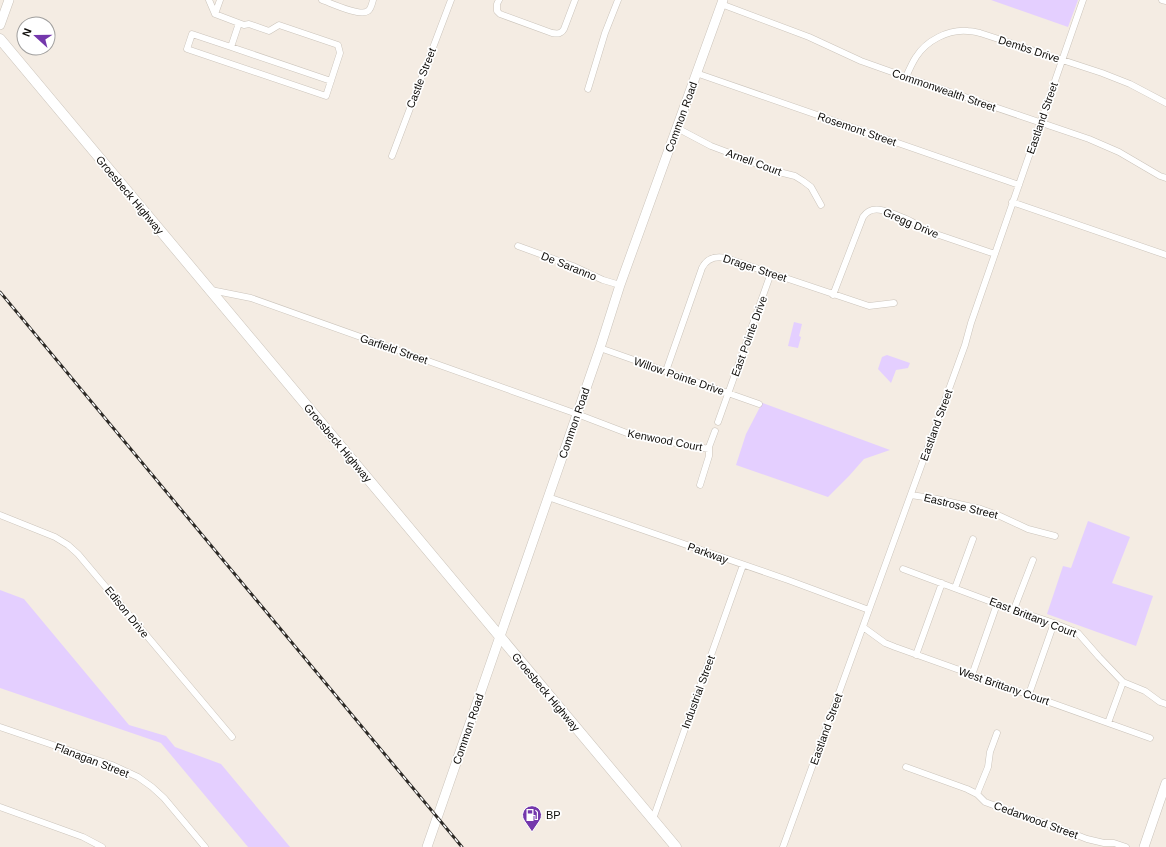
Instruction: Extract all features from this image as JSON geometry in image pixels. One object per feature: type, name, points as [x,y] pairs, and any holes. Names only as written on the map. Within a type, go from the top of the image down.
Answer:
[{"type":"main road","name":"Groesbeck Highway","points":[[0,39],[676,847]]},
{"type":"street","points":[[0,25],[9,0]]},
{"type":"street","points":[[209,0],[215,14],[244,25],[249,24],[269,31],[279,25],[338,45],[340,53],[331,81],[326,96],[187,49],[192,34],[331,81]]},
{"type":"street","points":[[215,14],[220,0]]},
{"type":"street","points":[[322,0],[359,13],[370,10],[373,0]]},
{"type":"street","name":"Castle Street","points":[[392,156],[451,0]]},
{"type":"street","points":[[499,0],[497,8],[500,14],[558,34],[564,29],[574,0]]},
{"type":"street","points":[[588,89],[605,33],[618,0]]},
{"type":"street","name":"Eastland Street","points":[[783,847],[965,345],[994,254],[1083,0]]},
{"type":"street","points":[[1162,0],[1166,1]]},
{"type":"street","name":"Common Road","points":[[427,847],[600,348],[620,285],[722,2]]},
{"type":"street","name":"Commonwealth Street","points":[[722,2],[809,37],[861,61],[1106,146],[1166,178]]},
{"type":"street","points":[[231,47],[239,23]]},
{"type":"street","name":"Dembs Drive","points":[[906,77],[916,56],[927,45],[950,33],[967,30],[1062,59],[1130,84],[1166,103]]},
{"type":"street","name":"Rosemont Street","points":[[696,73],[1019,185]]},
{"type":"street","name":"Arnell Court","points":[[677,128],[711,146],[771,170],[795,176],[811,187],[821,205]]},
{"type":"street","points":[[1012,202],[1166,255]]},
{"type":"street","name":"Gregg Drive","points":[[833,295],[863,217],[869,211],[874,209],[908,219],[933,235],[939,235],[994,254]]},
{"type":"street","name":"De Saranno","points":[[518,246],[573,266],[603,280],[620,285]]},
{"type":"street","name":"Drager Street","points":[[666,371],[702,268],[711,258],[726,258],[869,306],[894,303]]},
{"type":"street","name":"East Pointe Drive","points":[[718,422],[771,273]]},
{"type":"street","name":"Garfield Street","points":[[209,289],[251,298],[577,414]]},
{"type":"street","name":"Willow Pointe Drive","points":[[600,348],[759,404]]},
{"type":"street","name":"Kenwood Court","points":[[577,414],[632,435],[709,449]]},
{"type":"street","name":"Kenwood Court","points":[[700,485],[715,431]]},
{"type":"street","name":"Eastrose Street","points":[[911,495],[937,499],[980,509],[1000,516],[1028,529],[1055,536]]},
{"type":"street","name":"Parkway","points":[[548,497],[788,580],[869,610]]},
{"type":"street","name":"Edison Drive","points":[[0,515],[55,537],[68,545],[78,554],[232,737]]},
{"type":"street","points":[[955,588],[973,539]]},
{"type":"street","points":[[1014,609],[1033,560]]},
{"type":"street","name":"Industrial Street","points":[[653,819],[743,565]]},
{"type":"street","name":"East Brittany Court","points":[[903,569],[1078,633],[1123,682],[1145,691],[1160,702],[1166,704]]},
{"type":"street","points":[[916,655],[942,583]]},
{"type":"street","points":[[972,675],[997,604]]},
{"type":"street","points":[[1029,694],[1054,623]]},
{"type":"street","name":"West Brittany Court","points":[[863,626],[885,643],[1150,738]]},
{"type":"street","points":[[1108,723],[1123,682]]},
{"type":"street","name":"Flanagan Street","points":[[0,727],[112,765],[138,777],[164,798],[205,847]]},
{"type":"street","points":[[977,794],[988,767],[990,752],[997,733]]},
{"type":"street","name":"Cedarwood Street","points":[[906,767],[967,789],[977,794],[985,802],[1087,839],[1104,843],[1114,843],[1126,847]]},
{"type":"street","points":[[1144,847],[1166,783]]},
{"type":"street","points":[[0,807],[84,836],[102,847]]},
{"type":"shaded area","points":[[991,0],[1078,0],[1068,27]]},
{"type":"shaded area","points":[[794,322],[802,324],[798,348],[788,346]]},
{"type":"shaded area","points":[[887,355],[910,363],[908,368],[896,370],[891,383],[878,369],[882,357]]},
{"type":"shaded area","points":[[760,402],[890,450],[864,459],[828,497],[736,465],[746,434],[760,407]]},
{"type":"shaded area","points":[[1088,521],[1130,537],[1112,583],[1153,596],[1136,646],[1047,614],[1063,566],[1071,568]]},
{"type":"shaded area","points":[[0,590],[24,599],[129,725],[166,736],[175,747],[221,764],[290,847],[248,847],[161,743],[0,688]]},
{"type":"railway","points":[[0,292],[462,847]]},
{"type":"place","name":"BP","points":[[532,832]]}]
